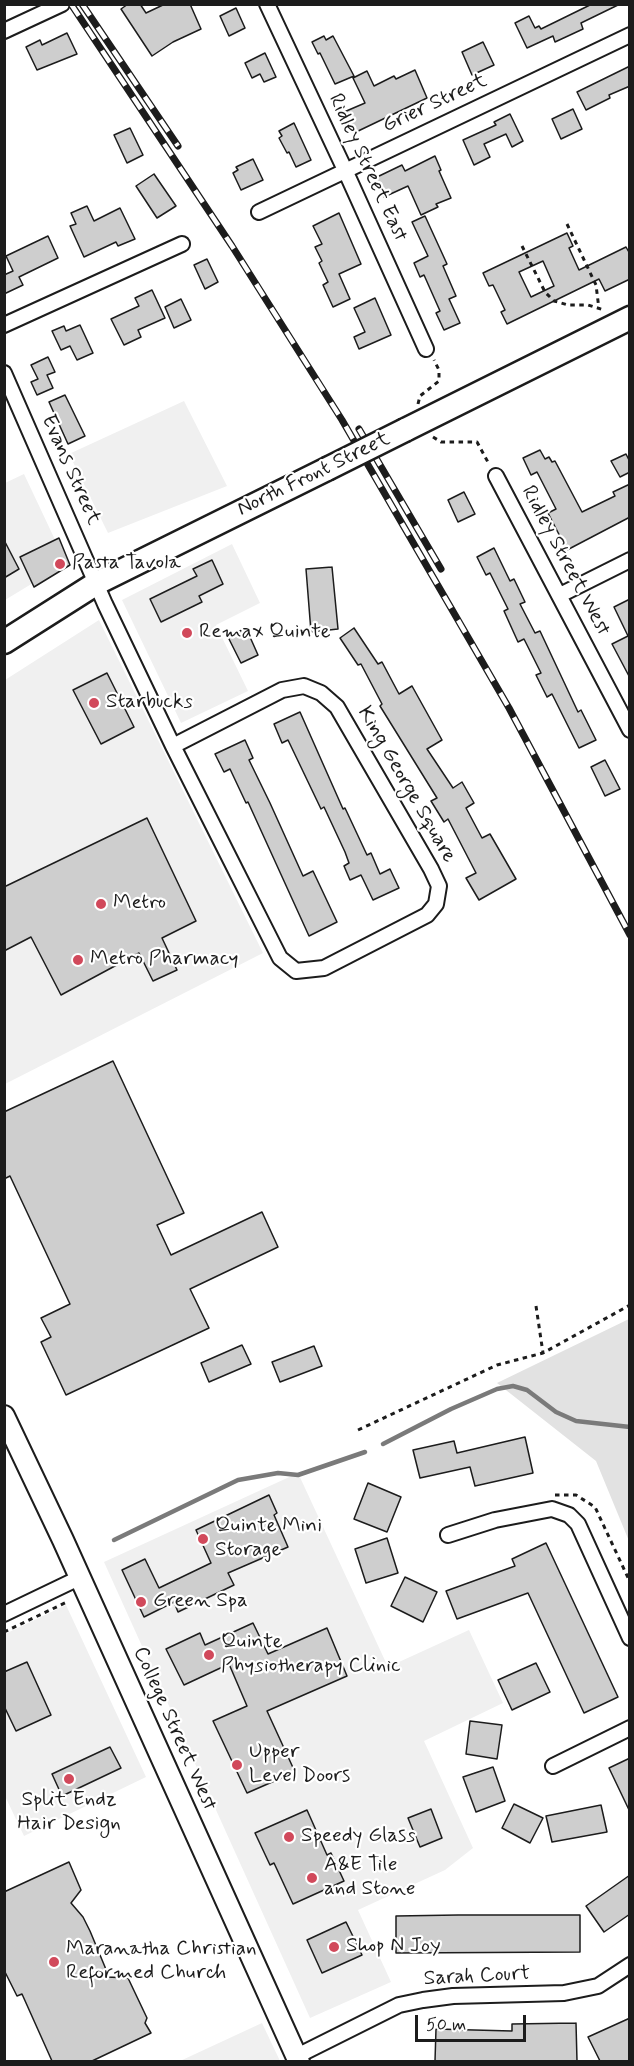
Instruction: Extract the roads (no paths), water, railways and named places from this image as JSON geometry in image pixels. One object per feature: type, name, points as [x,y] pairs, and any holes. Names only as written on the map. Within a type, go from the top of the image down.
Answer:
[{"type":"main road","name":"North Front Street","points":[[4,642],[97,584],[405,430],[619,315]]},
{"type":"main road","name":"College Street West","points":[[4,1416],[63,1540],[298,2059]]},
{"type":"street","points":[[4,31],[62,4]]},
{"type":"street","name":"Ridley Street East","points":[[267,4],[426,349]]},
{"type":"street","name":"Grier Street","points":[[259,212],[630,35]]},
{"type":"street","points":[[4,325],[182,244]]},
{"type":"street","name":"Evans Street","points":[[4,372],[97,584]]},
{"type":"street","name":"Ridley Street West","points":[[496,476],[630,730]]},
{"type":"street","points":[[560,595],[630,560]]},
{"type":"street","name":"King George Square","points":[[97,584],[173,746],[280,958],[296,971],[324,968],[427,915],[436,904],[439,886],[431,869],[337,707],[321,693],[304,686],[282,690],[173,746]]},
{"type":"street","points":[[448,1535],[495,1520],[552,1509],[569,1515],[578,1524],[630,1638]]},
{"type":"street","points":[[4,1614],[79,1578]]},
{"type":"street","points":[[553,1766],[630,1728]]},
{"type":"street","name":"Sarah Court","points":[[298,2059],[399,2005],[453,1996],[564,1993],[598,1986],[630,1965]]},
{"type":"waterway","points":[[383,1444],[451,1409],[497,1389],[513,1386],[527,1390],[556,1412],[576,1421],[630,1427]]},
{"type":"waterway","points":[[114,1540],[238,1480],[278,1473],[298,1475],[365,1452]]},
{"type":"railway","points":[[71,4],[232,246],[342,420],[509,708],[630,935]]},
{"type":"railway","points":[[82,4],[178,146]]},
{"type":"railway","points":[[359,429],[441,569]]},
{"type":"place","name":"Pasta Tavola","points":[[60,564]]},
{"type":"place","name":"Remax Quinte","points":[[187,633]]},
{"type":"place","name":"Starbucks","points":[[94,703]]},
{"type":"place","name":"Metro","points":[[101,904]]},
{"type":"place","name":"Metro Pharmacy","points":[[78,960]]},
{"type":"place","name":"Quinte Mini Storage","points":[[203,1539]]},
{"type":"place","name":"Green Spa","points":[[141,1602]]},
{"type":"place","name":"Quinte Physiotherapy Clinic","points":[[209,1655]]},
{"type":"place","name":"Upper Level Doors","points":[[237,1765]]},
{"type":"place","name":"Split Endz Hair Design","points":[[69,1779]]},
{"type":"place","name":"Speedy Glass","points":[[289,1837]]},
{"type":"place","name":"A&E Tile and Stone","points":[[312,1878]]},
{"type":"place","name":"Shop N Joy","points":[[334,1947]]},
{"type":"place","name":"Maranatha Christian Reformed Church","points":[[54,1962]]}]
